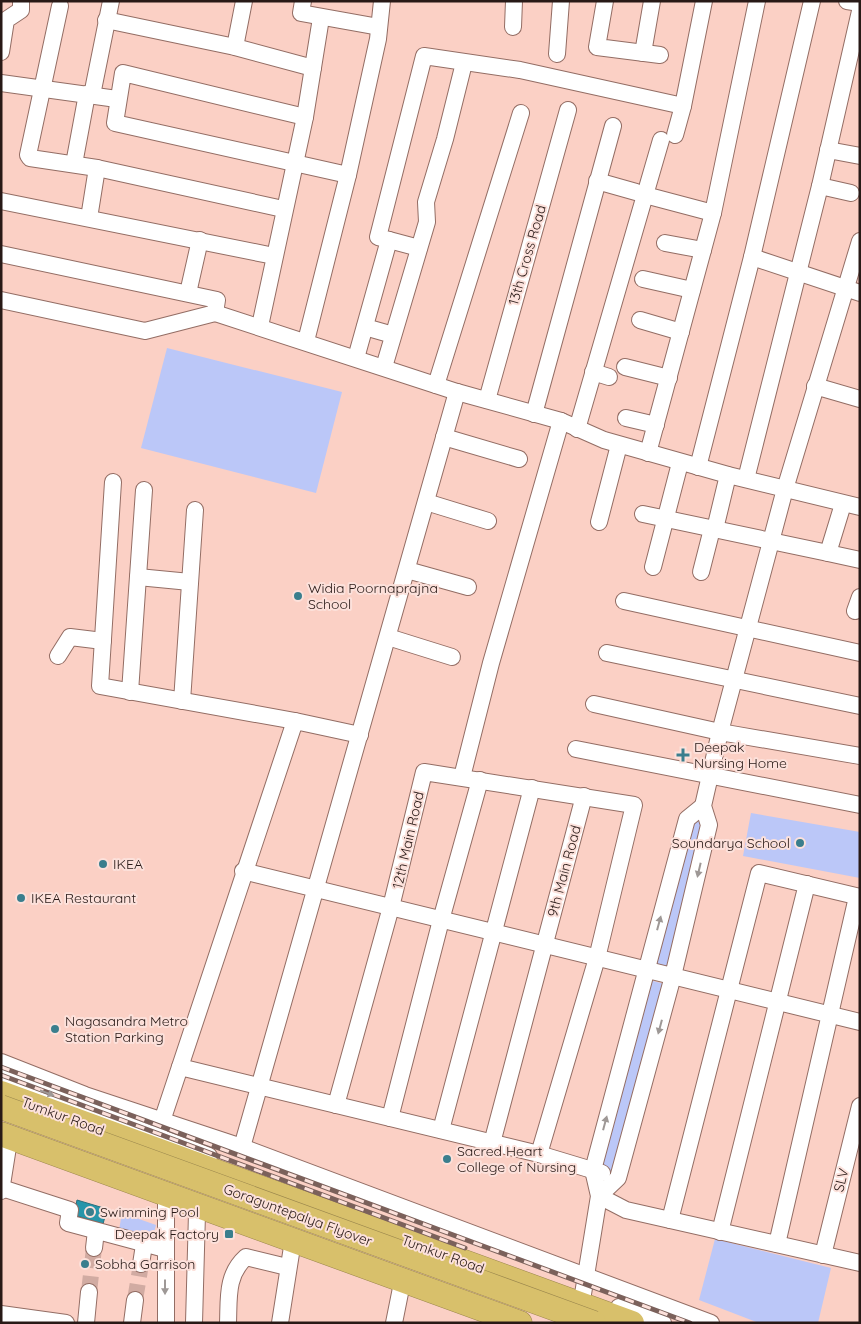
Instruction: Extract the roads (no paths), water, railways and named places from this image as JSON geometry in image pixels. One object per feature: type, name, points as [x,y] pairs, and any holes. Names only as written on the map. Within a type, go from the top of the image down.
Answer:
[{"type":"highway","name":"Tumkur Road","points":[[1,1093],[632,1323]]},
{"type":"highway","name":"Goraguntepalya Flyover","points":[[1,1107],[594,1323]]},
{"type":"highway","name":"Goraguntepalya Flyover","points":[[1,1121],[555,1323]]},
{"type":"highway","points":[[4,1142],[510,1322],[528,1285]]},
{"type":"street","points":[[1,52],[6,20],[21,10],[21,1]]},
{"type":"street","points":[[74,164],[110,1]]},
{"type":"street","points":[[234,48],[244,1]]},
{"type":"street","points":[[303,1],[301,13],[379,27]]},
{"type":"street","points":[[306,341],[348,175],[379,27],[382,1]]},
{"type":"street","points":[[514,1],[514,27]]},
{"type":"street","points":[[557,54],[561,1]]},
{"type":"street","points":[[605,1],[597,48],[660,55]]},
{"type":"street","points":[[643,53],[652,1]]},
{"type":"street","points":[[577,429],[640,194],[683,106],[704,1]]},
{"type":"street","points":[[648,453],[713,214],[757,1]]},
{"type":"street","points":[[698,467],[752,257],[812,1]]},
{"type":"street","points":[[846,1],[860,3]]},
{"type":"street","points":[[60,6],[28,155],[34,159],[97,168],[284,209]]},
{"type":"street","points":[[746,479],[820,186],[860,11]]},
{"type":"street","points":[[260,326],[304,118],[321,18]]},
{"type":"street","points":[[106,20],[234,48],[313,68]]},
{"type":"street","points":[[419,248],[378,237],[424,56],[520,70],[683,106]]},
{"type":"street","points":[[384,367],[426,222],[426,202],[445,139],[464,63]]},
{"type":"street","points":[[304,118],[123,73],[117,99],[115,123],[348,175]]},
{"type":"street","points":[[1,83],[117,99]]},
{"type":"street","name":"13th Cross Road","points":[[487,400],[568,110]]},
{"type":"street","points":[[436,385],[521,113]]},
{"type":"street","points":[[534,414],[613,126]]},
{"type":"street","points":[[828,150],[860,156]]},
{"type":"street","points":[[89,218],[97,168]]},
{"type":"street","points":[[598,181],[713,214]]},
{"type":"street","points":[[820,186],[851,193]]},
{"type":"street","points":[[1,200],[274,256]]},
{"type":"street","points":[[188,293],[200,240]]},
{"type":"street","points":[[356,358],[389,240]]},
{"type":"street","points":[[599,1196],[618,1178],[674,976],[709,825],[703,806],[720,732],[770,541],[844,288],[860,241]]},
{"type":"street","points":[[665,243],[703,250]]},
{"type":"street","points":[[1,254],[217,300],[215,313]]},
{"type":"street","points":[[752,257],[860,294]]},
{"type":"street","points":[[643,279],[692,290]]},
{"type":"street","points":[[1,300],[145,331],[215,313],[306,341],[457,392],[560,421],[619,445],[680,463],[860,507]]},
{"type":"street","points":[[640,320],[681,332]]},
{"type":"street","points":[[365,327],[393,335]]},
{"type":"street","points":[[625,367],[669,378]]},
{"type":"street","points":[[593,372],[609,377]]},
{"type":"street","points":[[815,386],[860,399]]},
{"type":"street","points":[[242,1147],[457,392]]},
{"type":"street","points":[[626,418],[656,425]]},
{"type":"street","points":[[539,1154],[597,958],[634,805],[462,777],[491,663],[560,421]]},
{"type":"street","points":[[444,437],[519,459]]},
{"type":"street","points":[[599,522],[619,445]]},
{"type":"street","points":[[654,567],[680,463]]},
{"type":"street","points":[[701,572],[728,475]]},
{"type":"street","points":[[113,482],[100,686],[360,734]]},
{"type":"street","points":[[130,692],[144,490]]},
{"type":"street","points":[[426,502],[488,521]]},
{"type":"street","points":[[828,554],[842,504]]},
{"type":"street","points":[[182,701],[195,510]]},
{"type":"street","points":[[643,514],[860,560]]},
{"type":"street","points":[[407,570],[468,587]]},
{"type":"street","points":[[138,577],[190,582]]},
{"type":"street","points":[[624,601],[860,653]]},
{"type":"street","points":[[388,637],[452,657]]},
{"type":"street","points":[[58,656],[70,638],[103,641]]},
{"type":"street","points":[[607,653],[860,706]]},
{"type":"street","points":[[594,704],[720,732],[860,756]]},
{"type":"street","points":[[156,1137],[243,871],[295,721]]},
{"type":"street","points":[[576,749],[860,804]]},
{"type":"street","name":"12th Main Road","points":[[336,1105],[392,908],[424,772],[462,777]]},
{"type":"street","points":[[390,1118],[441,920],[480,780]]},
{"type":"street","points":[[440,1130],[532,788]]},
{"type":"street","name":"9th Main Road","points":[[492,1143],[584,796]]},
{"type":"street","points":[[584,1294],[599,1196],[593,1170],[687,819],[703,806]]},
{"type":"street","points":[[243,871],[860,1022]]},
{"type":"street","points":[[670,1220],[758,873],[859,897],[777,1244]]},
{"type":"street","points":[[720,1232],[807,884]]},
{"type":"street","points":[[1,1062],[86,1095],[242,1147],[712,1323]]},
{"type":"street","points":[[180,1067],[539,1154],[618,1178]]},
{"type":"street","points":[[1,1077],[156,1137],[663,1323]]},
{"type":"street","name":"SLV","points":[[823,1255],[860,1106]]},
{"type":"street","points":[[165,1249],[144,1245],[68,1223],[70,1210],[2,1190],[4,1142],[400,1288],[510,1322]]},
{"type":"street","points":[[599,1196],[626,1210],[860,1263]]},
{"type":"street","points":[[166,1203],[166,1323]]},
{"type":"street","points":[[194,1323],[196,1214]]},
{"type":"street","points":[[94,1248],[96,1231]]},
{"type":"street","points":[[141,1264],[144,1245]]},
{"type":"street","points":[[280,1323],[287,1267],[292,1247]]},
{"type":"street","points":[[228,1323],[230,1279],[237,1264],[246,1257],[287,1267]]},
{"type":"street","points":[[394,1323],[400,1288]]},
{"type":"street","points":[[86,1323],[89,1292]]},
{"type":"street","points":[[132,1323],[135,1300]]},
{"type":"street","points":[[1,1314],[66,1323]]},
{"type":"tunnel","points":[[89,1292],[94,1248]]},
{"type":"tunnel","points":[[135,1300],[141,1264]]},
{"type":"railway","points":[[1,1067],[690,1323]]},
{"type":"railway","points":[[1,1075],[465,1248]]},
{"type":"place","name":"Widia Poornaprajna School","points":[[298,596]]},
{"type":"place","name":"Deepak Nursing Home","points":[[683,755]]},
{"type":"place","name":"Soundarya School","points":[[800,843]]},
{"type":"place","name":"IKEA","points":[[103,864]]},
{"type":"place","name":"IKEA Restaurant","points":[[21,898]]},
{"type":"place","name":"Nagasandra Metro Station Parking","points":[[55,1029]]},
{"type":"place","name":"Sacred Heart College of Nursing","points":[[447,1159]]},
{"type":"place","name":"Swimming Pool","points":[[90,1212]]},
{"type":"place","name":"Deepak Factory","points":[[229,1234]]},
{"type":"place","name":"Sobha Garrison","points":[[85,1264]]}]
